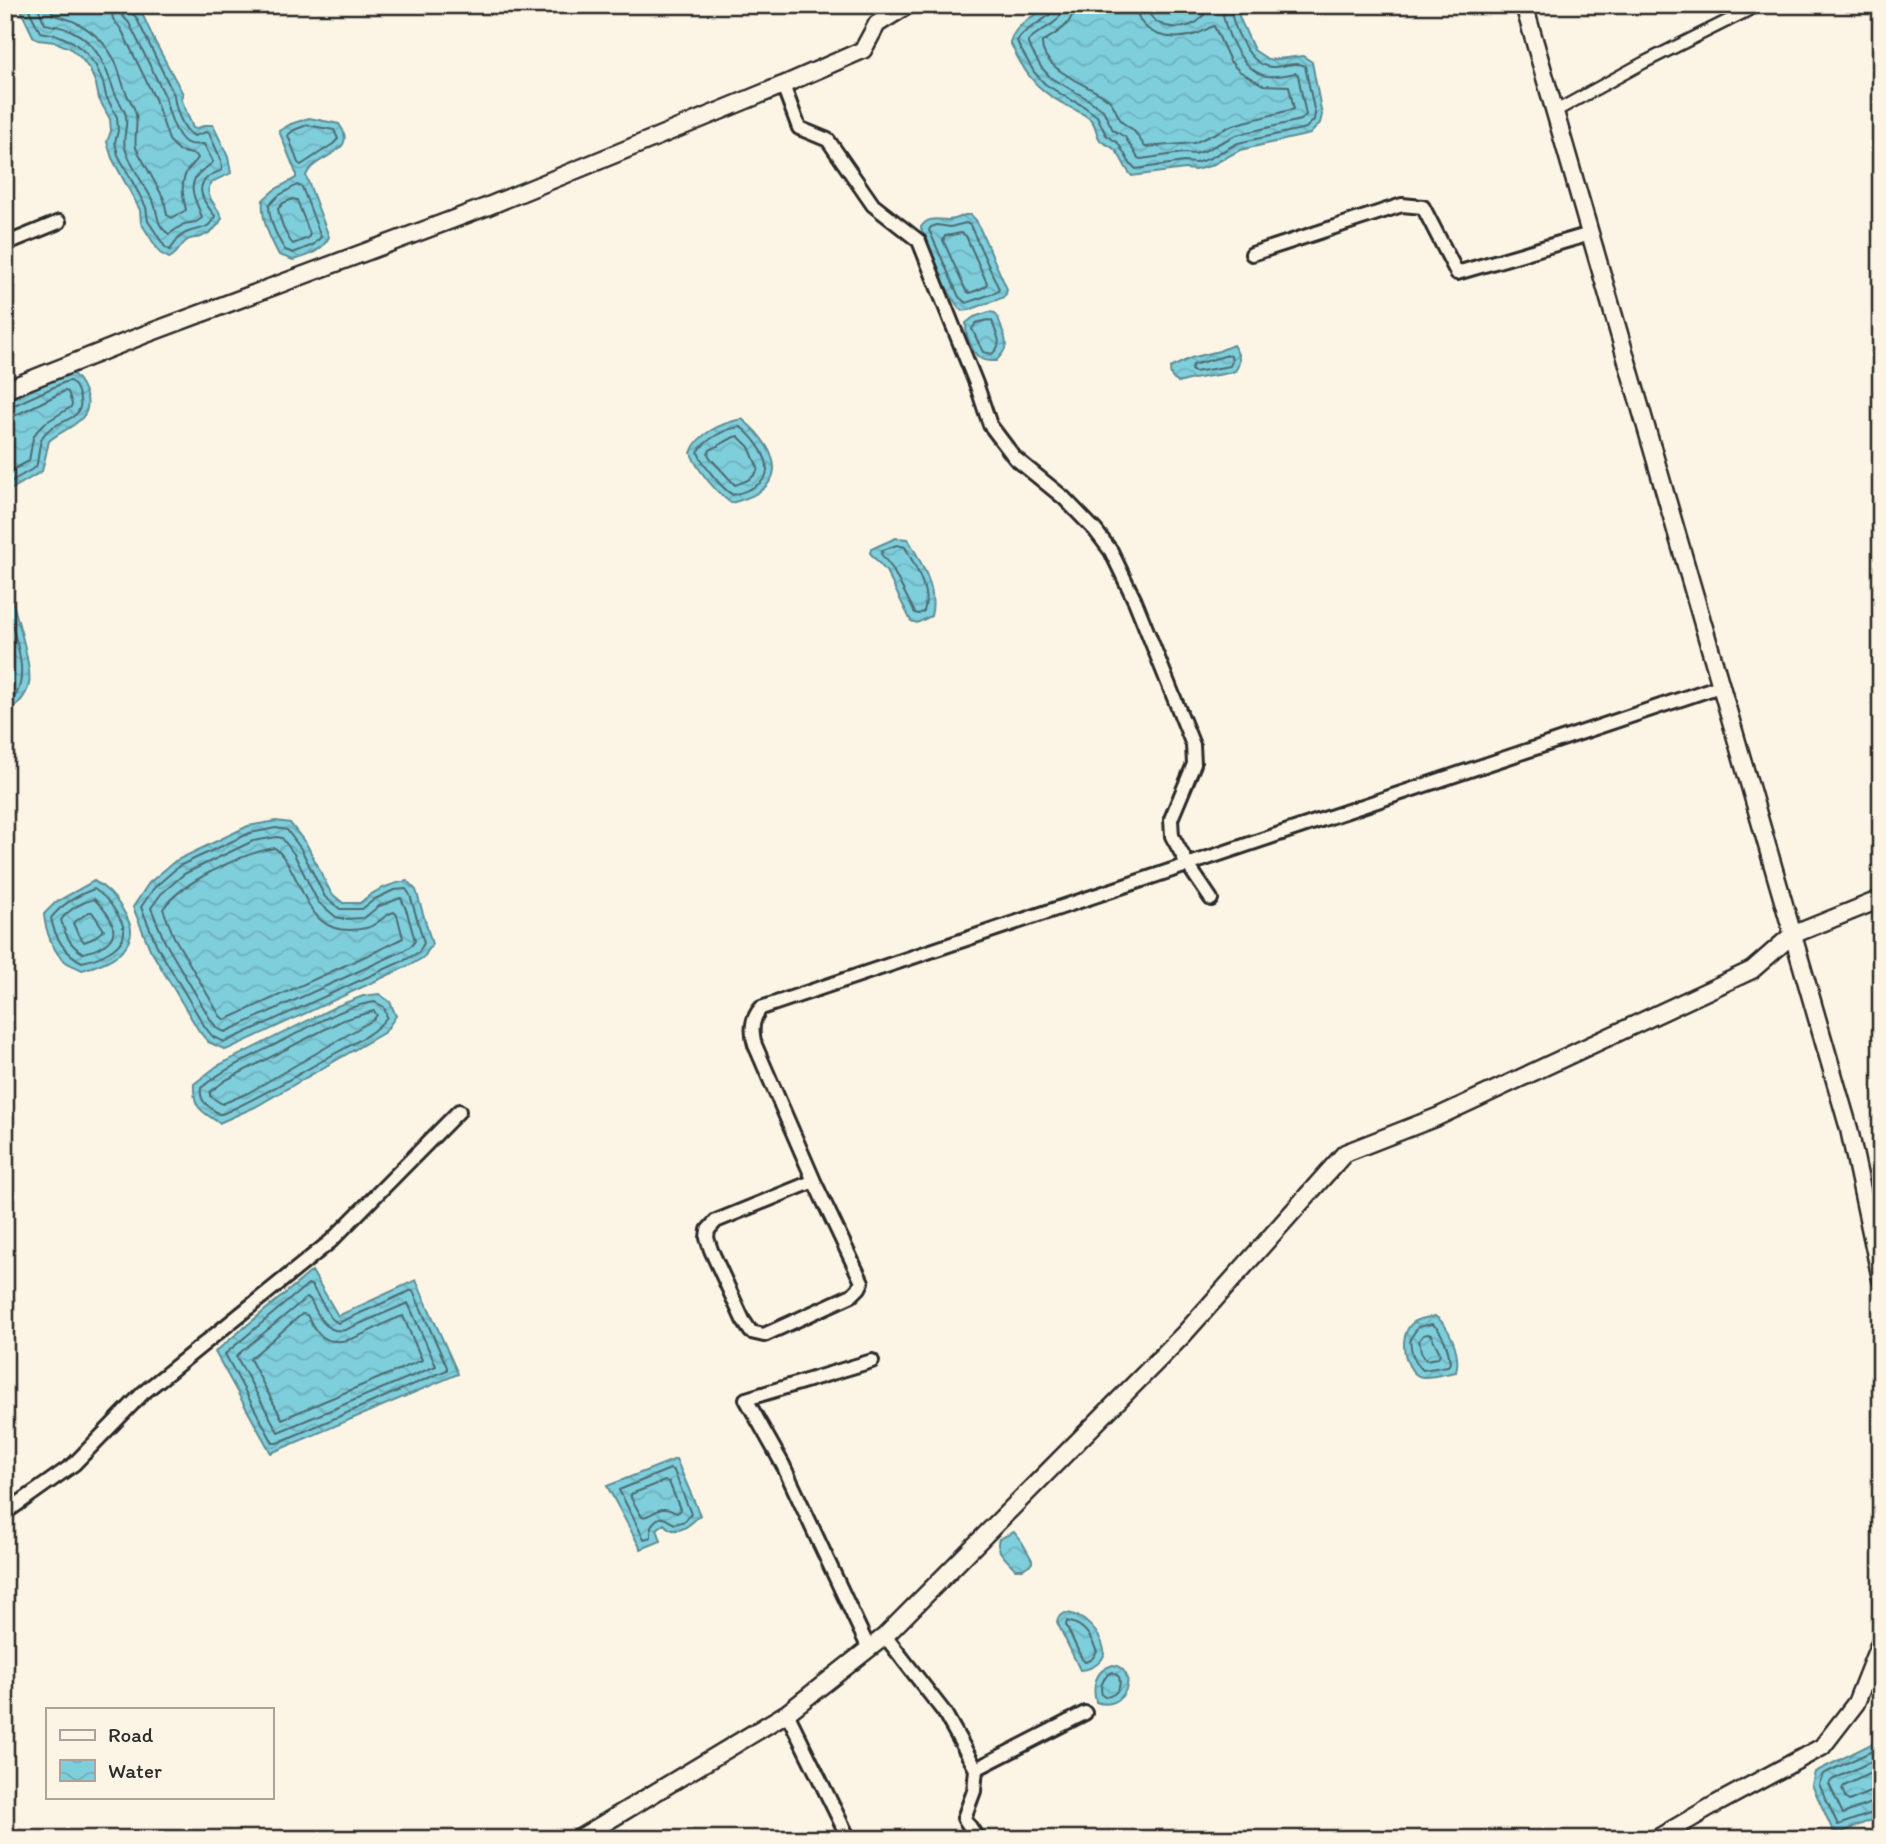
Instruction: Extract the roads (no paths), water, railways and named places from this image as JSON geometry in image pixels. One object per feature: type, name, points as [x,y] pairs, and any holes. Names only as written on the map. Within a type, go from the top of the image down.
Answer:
[{"type":"street","points":[[5,390],[146,334],[486,208],[783,85],[863,50],[877,24],[908,5]]},
{"type":"street","points":[[1524,5],[1849,1129],[1881,1279]]},
{"type":"street","points":[[1554,112],[1643,63],[1759,5]]},
{"type":"street","points":[[783,85],[799,128],[828,140],[873,205],[919,241],[990,425],[1015,458],[1065,498],[1111,551],[1135,601],[1193,745],[1194,764],[1171,819],[1172,836],[1211,899]]},
{"type":"street","points":[[1252,254],[1402,205],[1423,206],[1457,273],[1590,234]]},
{"type":"street","points":[[5,244],[60,222]]},
{"type":"street","points":[[814,1181],[716,1221],[708,1230],[711,1250],[751,1332],[764,1335],[852,1295],[862,1282],[814,1181],[755,1045],[751,1032],[755,1014],[761,1008],[1720,686]]},
{"type":"street","points":[[578,1839],[787,1713],[885,1636],[1184,1334],[1345,1153],[1437,1117],[1752,970],[1792,935],[1881,898]]},
{"type":"street","points":[[5,1513],[74,1464],[143,1393],[331,1241],[459,1111]]},
{"type":"street","points":[[869,1649],[782,1465],[746,1399],[872,1362]]},
{"type":"street","points":[[885,1636],[944,1712],[976,1769],[974,1791],[964,1818],[978,1839]]},
{"type":"street","points":[[1656,1839],[1822,1747],[1856,1703],[1881,1640]]},
{"type":"street","points":[[787,1713],[849,1839]]},
{"type":"street","points":[[976,1769],[1085,1713]]},
{"type":"water","points":[[124,5],[141,11],[183,94],[181,98],[193,128],[213,125],[228,157],[231,173],[214,181],[208,189],[210,198],[222,218],[208,234],[187,240],[169,258],[160,253],[141,223],[140,210],[112,158],[107,142],[111,131],[110,119],[99,99],[90,70],[70,48],[55,42],[38,40],[33,36],[22,13],[23,6]]},
{"type":"water","points":[[1054,5],[1157,5],[1177,10],[1207,5],[1236,5],[1254,50],[1269,60],[1303,56],[1312,62],[1322,115],[1320,123],[1310,134],[1240,150],[1210,166],[1132,176],[1117,152],[1100,140],[1091,120],[1052,97],[1037,84],[1025,70],[1010,42],[1022,24]]},
{"type":"water","points":[[309,118],[339,124],[344,134],[344,142],[334,153],[311,168],[306,176],[329,237],[314,253],[293,260],[279,255],[269,235],[263,200],[274,190],[296,178],[279,131]]},
{"type":"water","points":[[971,215],[976,220],[1007,289],[1002,298],[962,311],[938,271],[921,227],[930,220],[952,220]]},
{"type":"water","points":[[989,312],[998,317],[1006,343],[996,361],[980,358],[970,344],[967,333],[966,323]]},
{"type":"water","points":[[1233,345],[1239,358],[1235,371],[1181,382],[1171,376],[1170,368],[1191,358]]},
{"type":"water","points":[[64,374],[73,374],[82,385],[87,398],[85,413],[75,424],[49,441],[42,471],[5,493],[5,402]]},
{"type":"water","points":[[742,419],[767,447],[774,464],[773,473],[770,481],[758,493],[731,503],[708,481],[691,453],[705,435],[719,426]]},
{"type":"water","points":[[896,538],[908,539],[923,566],[930,586],[933,606],[931,616],[917,623],[911,621],[886,571],[870,553],[871,549]]},
{"type":"water","points":[[5,575],[25,647],[29,684],[23,698],[5,714]]},
{"type":"water","points":[[276,821],[290,823],[307,845],[331,893],[343,903],[360,903],[382,888],[407,881],[416,890],[432,944],[424,957],[410,965],[226,1050],[208,1042],[199,1031],[150,949],[133,907],[149,883],[175,861],[248,826]]},
{"type":"water","points":[[94,881],[106,889],[118,903],[129,922],[131,932],[125,947],[113,958],[82,970],[66,962],[57,953],[46,927],[44,914],[56,902]]},
{"type":"water","points":[[379,994],[390,1002],[396,1016],[385,1032],[255,1107],[219,1123],[203,1112],[197,1104],[194,1084],[217,1066],[337,1006],[363,996]]},
{"type":"water","points":[[312,1271],[338,1316],[416,1280],[458,1374],[271,1453],[215,1352]]},
{"type":"water","points":[[1435,1316],[1445,1326],[1456,1349],[1456,1372],[1423,1377],[1417,1375],[1408,1363],[1405,1336],[1414,1322]]},
{"type":"water","points":[[676,1459],[700,1515],[678,1530],[664,1524],[657,1529],[661,1541],[641,1549],[607,1486]]},
{"type":"water","points":[[1014,1532],[1032,1560],[1032,1563],[1023,1569],[1015,1569],[998,1547],[999,1539]]},
{"type":"water","points":[[1065,1613],[1084,1620],[1099,1637],[1104,1654],[1100,1662],[1093,1667],[1080,1670],[1057,1622]]},
{"type":"water","points":[[1113,1665],[1126,1674],[1126,1690],[1115,1702],[1096,1702],[1096,1679],[1102,1671]]},
{"type":"water","points":[[1881,1739],[1881,1816],[1840,1833],[1833,1831],[1812,1785],[1815,1772]]}]
